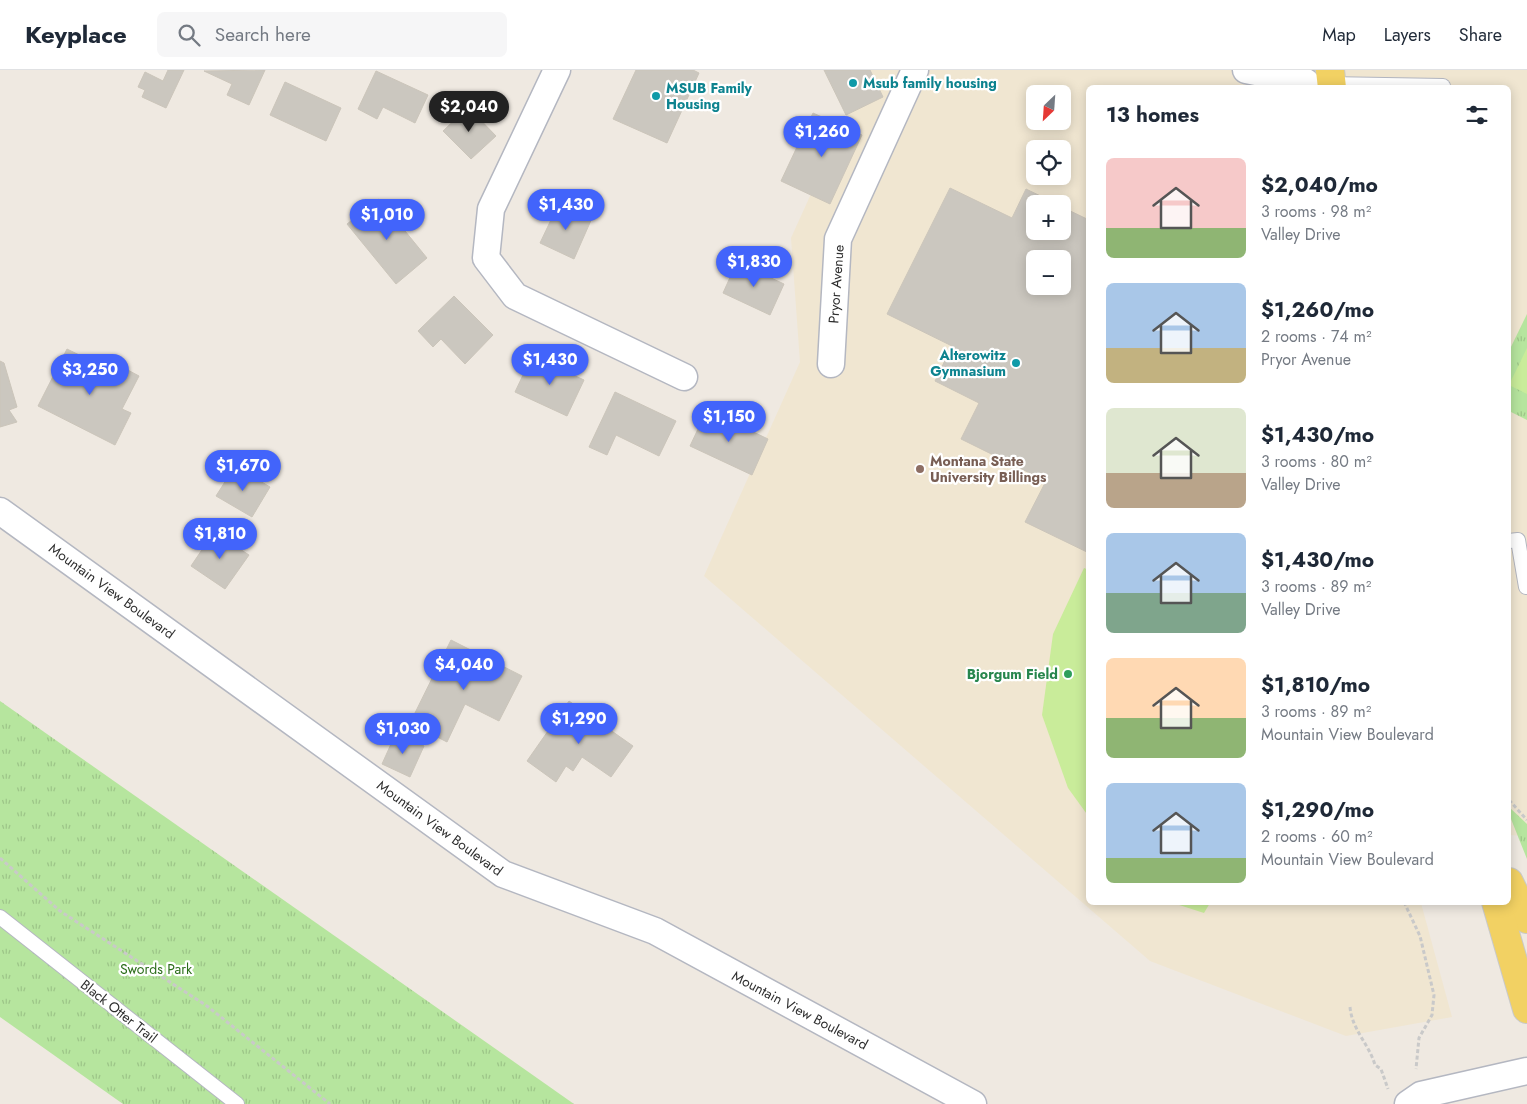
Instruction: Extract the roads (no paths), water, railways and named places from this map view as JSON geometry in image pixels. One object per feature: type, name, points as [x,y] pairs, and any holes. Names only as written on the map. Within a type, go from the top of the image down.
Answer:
[{"type":"main road","points":[[1511,886],[1527,919]]},
{"type":"main road","points":[[1497,905],[1527,1009]]},
{"type":"street","points":[[557,70],[491,209],[486,258],[515,296],[684,377]]},
{"type":"street","name":"Pryor Avenue","points":[[831,364],[838,239],[915,70]]},
{"type":"street","points":[[1246,70],[1325,81]]},
{"type":"street","name":"Mountain View Boulevard","points":[[0,511],[504,874],[655,931],[973,1104]]},
{"type":"street","points":[[1404,1100],[1527,1071]]},
{"type":"lane","points":[[1325,81],[1419,85]]},
{"type":"lane","points":[[1511,541],[1518,540],[1526,587]]},
{"type":"lane","name":"Black Otter Trail","points":[[0,917],[238,1104]]},
{"type":"place","name":"Msub family housing","points":[[853,83]]},
{"type":"place","name":"MSUB Family Housing","points":[[656,96]]},
{"type":"place","name":"Alterowitz Gymnasium","points":[[1016,363]]},
{"type":"place","name":"Montana State University Billings","points":[[920,469]]},
{"type":"place","name":"Bjorgum Field","points":[[1068,674]]},
{"type":"park label","name":"Swords Park","points":[[156,969]]}]
